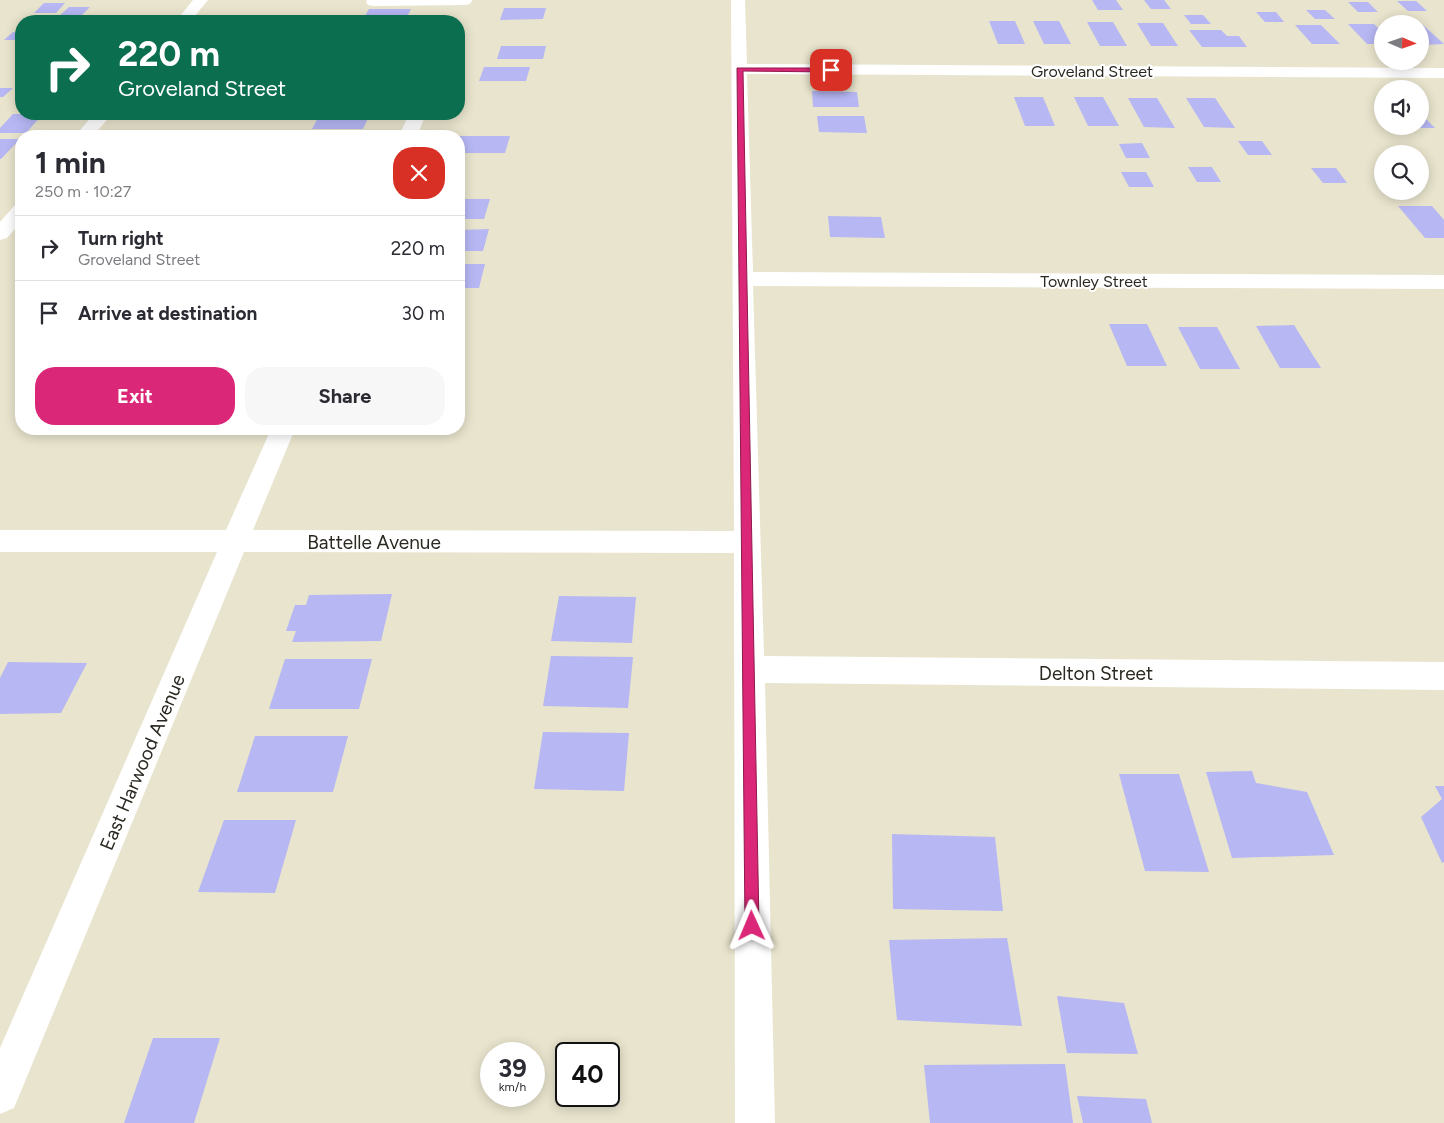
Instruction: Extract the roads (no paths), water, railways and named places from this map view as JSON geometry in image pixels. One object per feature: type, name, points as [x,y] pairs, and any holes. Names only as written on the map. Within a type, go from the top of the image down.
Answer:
[{"type":"street","points":[[187,15],[201,0]]},
{"type":"street","points":[[738,0],[748,542],[755,1123]]},
{"type":"street","points":[[373,2],[463,5]]},
{"type":"street","name":"Groveland Street","points":[[740,69],[1444,73]]},
{"type":"street","points":[[89,130],[99,120]]},
{"type":"street","points":[[0,234],[15,217]]},
{"type":"street","name":"Townley Street","points":[[744,279],[1444,282]]},
{"type":"street","name":"East Harwood Avenue","points":[[0,1094],[280,435]]},
{"type":"street","name":"Battelle Avenue","points":[[0,540],[748,542]]},
{"type":"street","name":"Delton Street","points":[[749,669],[1444,676]]}]
